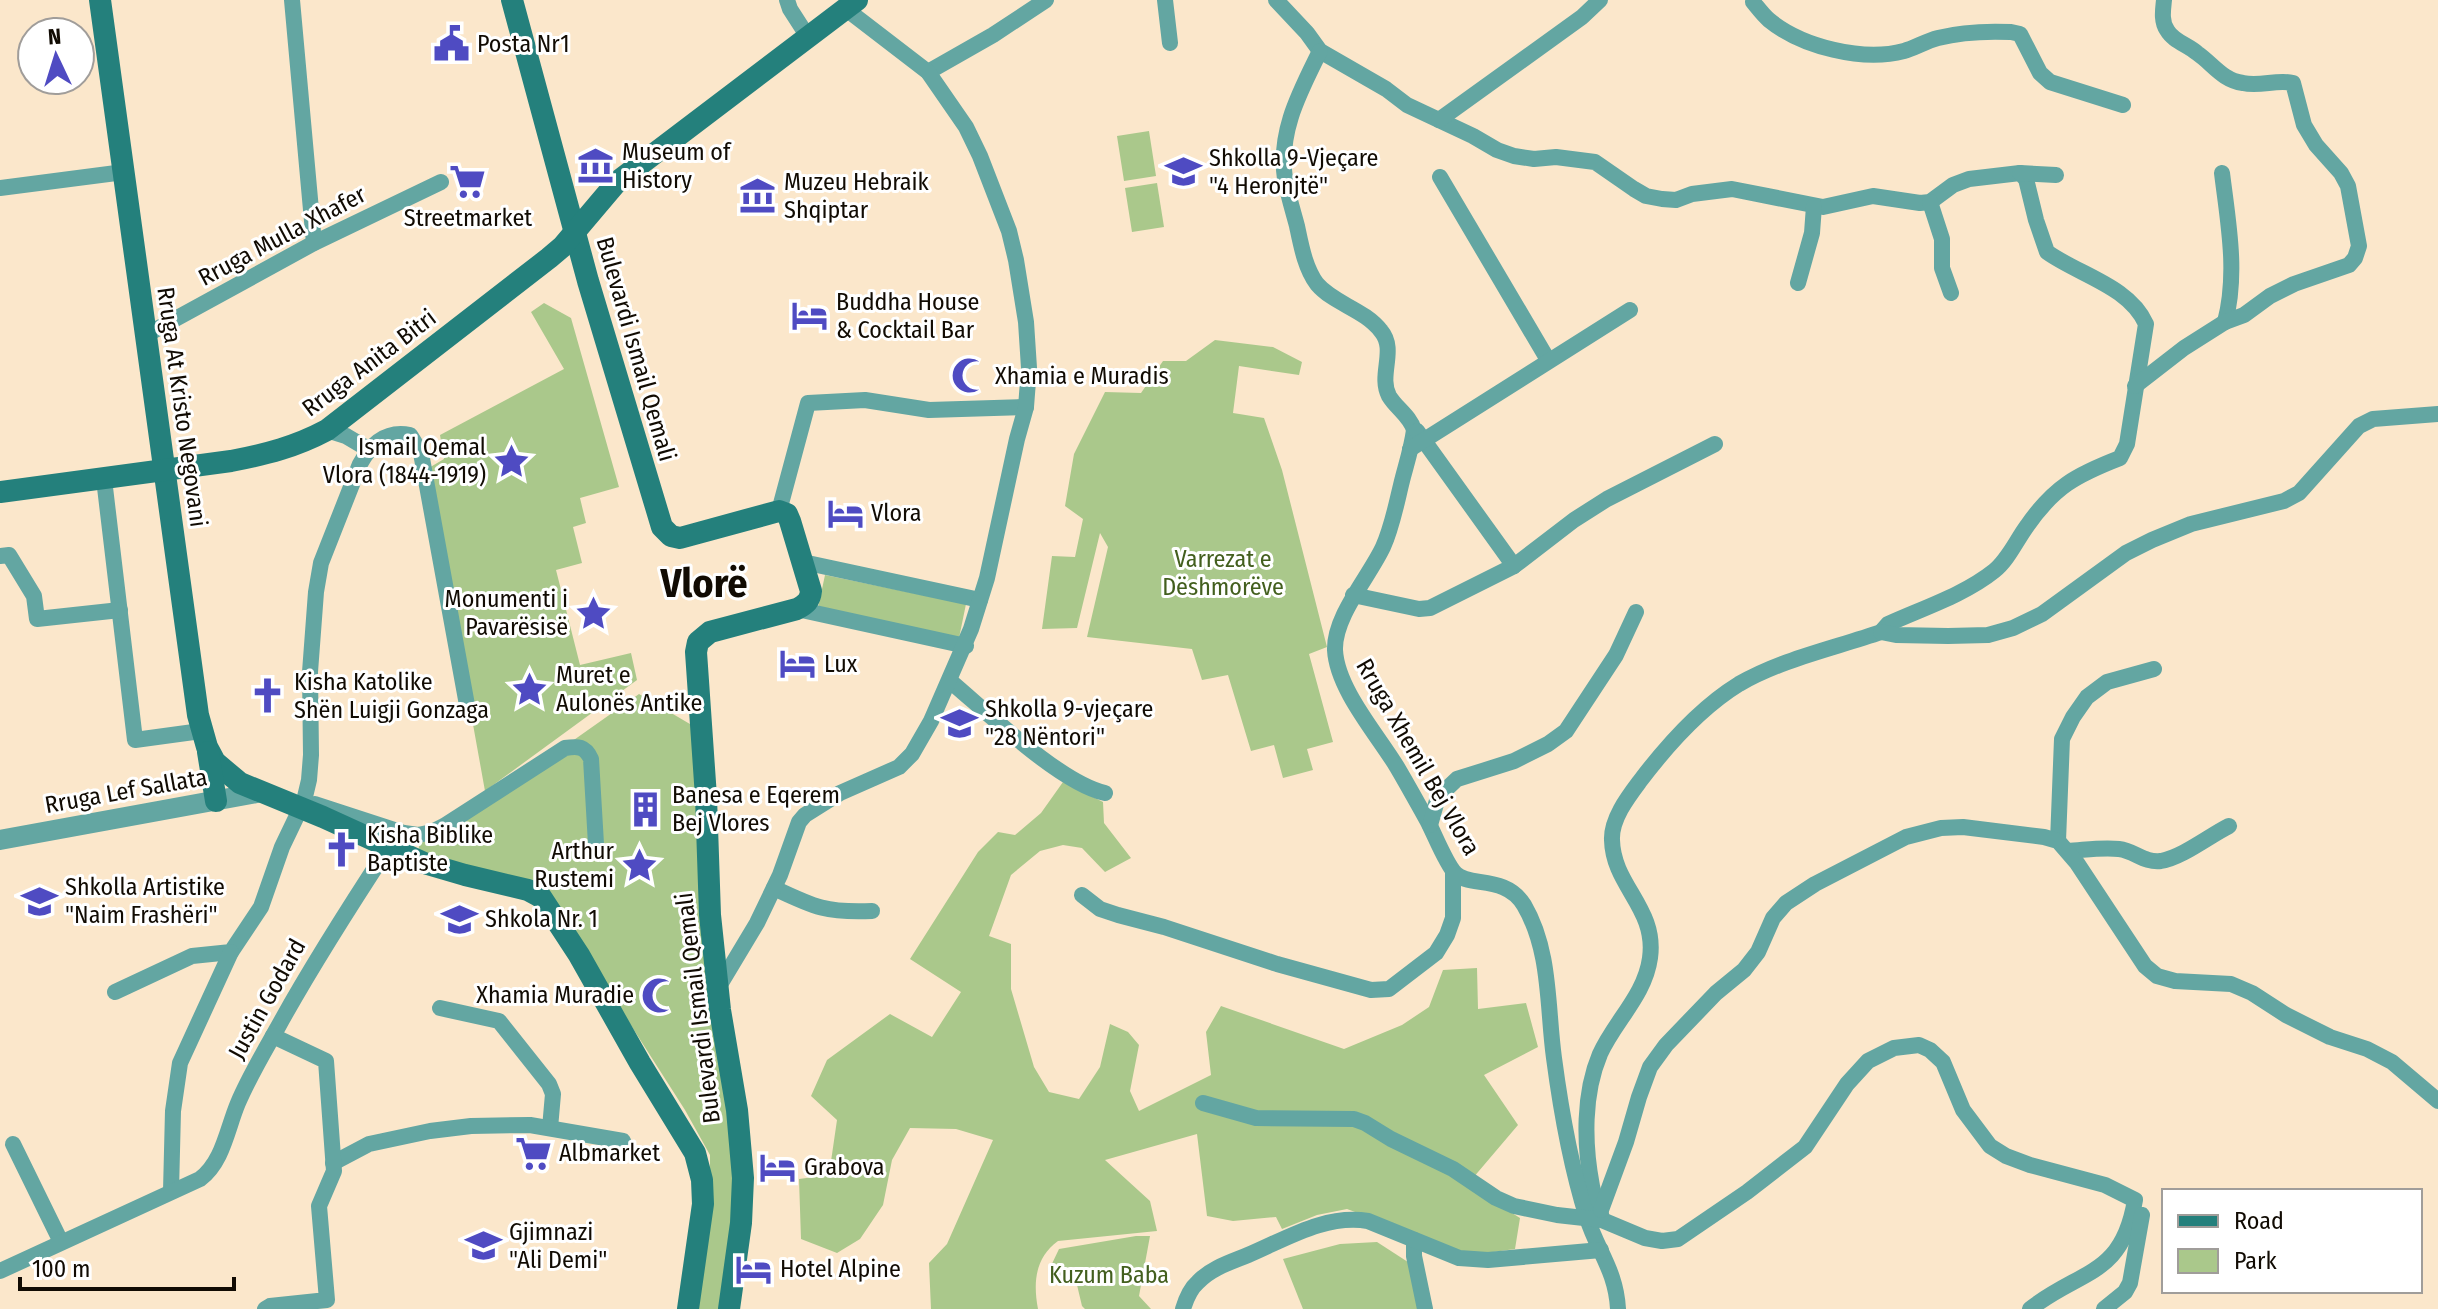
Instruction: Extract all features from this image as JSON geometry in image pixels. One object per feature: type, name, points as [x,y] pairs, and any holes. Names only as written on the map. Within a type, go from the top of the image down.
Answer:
[{"type":"main road","name":"Rruga At Kristo Negovani","points":[[100,0],[165,471],[216,801]]},
{"type":"main road","name":"Bulevardi Ismail Qemali","points":[[512,0],[574,233],[662,527],[671,536],[680,538],[779,511]]},
{"type":"main road","name":"Rruga Anita Bitri","points":[[0,492],[268,454],[298,445],[327,430],[549,258],[617,182],[852,4]]},
{"type":"main road","points":[[779,511],[787,514],[790,521],[811,591],[806,605],[797,609]]},
{"type":"main road","name":"Bulevardi Ismail Qemali","points":[[729,1309],[741,1223],[743,1178],[737,1110],[710,915],[696,652],[698,642],[710,632],[797,609]]},
{"type":"main road","points":[[204,739],[215,762],[240,783],[302,804],[323,817],[424,863],[528,890],[541,897],[690,1141],[700,1166],[703,1194],[688,1309]]},
{"type":"street","points":[[292,0],[314,243]]},
{"type":"street","points":[[787,0],[808,37]]},
{"type":"street","points":[[928,72],[1046,0]]},
{"type":"street","points":[[1165,0],[1170,43]]},
{"type":"street","points":[[1276,0],[1320,51],[1386,89],[1407,105],[1514,156],[1595,162],[1646,196],[1676,200],[1692,194],[1732,189],[1814,206],[1831,206],[1873,196],[1920,203],[1930,202],[1953,185],[1969,179],[2020,173],[2056,175]]},
{"type":"street","points":[[1439,120],[1582,17],[1600,0]]},
{"type":"street","points":[[2135,386],[2184,348],[2225,322],[2244,315],[2270,296],[2294,284],[2349,265],[2359,246],[2348,186],[2304,125],[2293,83],[2243,84],[2230,80],[2170,34],[2162,14],[2164,0]]},
{"type":"street","points":[[1753,1],[1769,20],[1790,34],[1846,53],[1903,51],[1935,38],[1958,33],[2020,34],[2040,73],[2050,82],[2123,105]]},
{"type":"street","points":[[718,988],[749,940],[774,888],[799,822],[840,793],[899,767],[912,754],[966,646],[1026,407],[1029,368],[1026,322],[1009,231],[980,156],[966,127],[928,72],[852,4]]},
{"type":"street","name":"Rruga Xhemil Bej Vlora","points":[[1320,51],[1294,104],[1286,129],[1285,178],[1308,266],[1316,282],[1382,331],[1389,350],[1386,387],[1389,396],[1412,424],[1417,444],[1383,546],[1353,595],[1336,637],[1341,676],[1430,825],[1453,872],[1460,877],[1499,884],[1522,902],[1530,918],[1547,979],[1554,1056],[1564,1114],[1597,1216],[1601,1250],[1612,1273],[1618,1309]]},
{"type":"street","points":[[0,188],[124,172]]},
{"type":"street","points":[[1881,632],[1888,624],[1954,595],[1997,569],[2061,486],[2081,473],[2120,458],[2127,444],[2146,324],[2142,315],[2110,287],[2047,252],[2026,179],[2020,173]]},
{"type":"street","points":[[2222,173],[2231,239],[2231,301],[2225,322]]},
{"type":"street","points":[[1440,177],[1548,360]]},
{"type":"street","name":"Rruga Mulla Xhafer","points":[[146,335],[314,243],[441,182]]},
{"type":"street","points":[[1930,202],[1942,239],[1942,268],[1951,293]]},
{"type":"street","points":[[1798,283],[1812,233],[1814,206]]},
{"type":"street","points":[[1514,566],[1417,444],[1630,310]]},
{"type":"street","points":[[779,511],[808,403],[865,400],[929,410],[1026,407]]},
{"type":"street","points":[[1597,1216],[1587,1137],[1591,1082],[1609,1037],[1646,975],[1652,944],[1643,911],[1619,872],[1613,854],[1612,836],[1617,817],[1634,789],[1660,755],[1713,703],[1766,671],[1881,632],[1896,635],[1988,635],[2013,628],[2042,614],[2126,553],[2152,540],[2191,524],[2284,501],[2299,493],[2359,426],[2373,419],[2438,414]]},
{"type":"street","points":[[327,430],[346,436],[368,449]]},
{"type":"street","points":[[0,1271],[171,1191],[173,1111],[180,1063],[231,952],[261,907],[309,780],[310,672],[321,563],[368,449],[388,435],[410,435],[421,453],[467,705]]},
{"type":"street","points":[[1353,595],[1419,609],[1430,608],[1514,566],[1607,499],[1715,444]]},
{"type":"street","points":[[104,479],[135,740],[204,739]]},
{"type":"street","points":[[0,556],[9,555],[34,596],[37,619],[120,610]]},
{"type":"street","points":[[803,562],[980,600]]},
{"type":"street","points":[[797,609],[966,646]]},
{"type":"street","points":[[1430,825],[1438,797],[1457,779],[1514,761],[1566,731],[1616,655],[1636,612]]},
{"type":"street","points":[[2154,669],[2107,682],[2087,697],[2073,717],[2062,739],[2063,846],[2145,966],[2157,976],[2175,981],[2231,984],[2252,993],[2286,1015],[2330,1037],[2367,1049],[2392,1062],[2438,1101]]},
{"type":"street","points":[[950,681],[1037,753],[1090,790],[1105,793]]},
{"type":"street","points":[[302,804],[418,835],[444,826],[565,748],[577,746],[584,749],[591,759],[596,844]]},
{"type":"street","name":"Rruga Lef Sallata","points":[[0,840],[262,792]]},
{"type":"street","points":[[1597,1216],[1626,1142],[1650,1067],[1687,1021],[1744,970],[1758,952],[1773,918],[1786,903],[1815,884],[1920,832],[1963,827],[2044,837],[2063,846],[2118,849],[2148,861],[2163,861],[2182,854],[2229,826]]},
{"type":"street","name":"Justin Godard","points":[[171,1191],[208,1173],[221,1151],[239,1100],[273,1036],[333,931],[388,848]]},
{"type":"street","points":[[1082,895],[1100,909],[1277,964],[1371,990],[1389,989],[1436,953],[1447,935],[1453,918],[1453,872]]},
{"type":"street","points":[[774,888],[825,910],[872,911]]},
{"type":"street","points":[[115,992],[192,956],[231,952]]},
{"type":"street","points":[[440,1008],[499,1021],[549,1084],[553,1094],[550,1128]]},
{"type":"street","points":[[265,1309],[327,1300],[319,1206],[334,1171],[326,1061],[273,1036]]},
{"type":"street","points":[[1203,1103],[1256,1118],[1354,1119],[1453,1169],[1496,1198],[1514,1206],[1532,1211],[1597,1216],[1645,1238],[1670,1240],[1689,1233],[1805,1147],[1847,1084],[1868,1061],[1906,1045],[1919,1045],[1943,1062],[1963,1110],[1990,1146],[2030,1165],[2105,1185],[2141,1205],[2130,1283],[2125,1292],[2104,1309]]},
{"type":"street","points":[[333,1163],[369,1144],[430,1131],[505,1124],[530,1125],[623,1141]]},
{"type":"street","points":[[13,1144],[61,1242]]},
{"type":"street","points":[[2030,1309],[2115,1253],[2125,1240],[2135,1200]]},
{"type":"street","points":[[1183,1309],[1186,1298],[1197,1283],[1212,1271],[1291,1234],[1353,1218],[1368,1221],[1459,1258],[1473,1260],[1601,1250]]},
{"type":"street","points":[[1414,1240],[1414,1256],[1425,1309]]},
{"type":"green space","points":[[1149,131],[1156,176],[1124,181],[1117,136]]},
{"type":"green space","points":[[1157,183],[1164,227],[1132,232],[1125,188]]},
{"type":"green space","points":[[544,303],[571,318],[619,487],[580,498],[586,523],[573,527],[582,563],[556,570],[580,665],[631,653],[637,680],[485,791],[427,469],[444,459],[440,435],[564,369],[531,312]]},
{"type":"green space","name":"Varrezat e Dëshmorëve","points":[[1215,340],[1273,347],[1302,362],[1299,375],[1239,366],[1233,413],[1264,418],[1282,470],[1327,647],[1309,654],[1333,742],[1307,749],[1313,770],[1283,778],[1274,745],[1251,751],[1228,675],[1202,680],[1192,649],[1087,637],[1108,547],[1100,533],[1077,628],[1042,629],[1052,556],[1075,557],[1083,519],[1065,506],[1074,454],[1105,392],[1141,393],[1163,361],[1186,361]]},
{"type":"green space","points":[[825,575],[966,604],[959,638],[818,608]]},
{"type":"green space","points":[[639,694],[695,727],[736,1165],[724,1309],[696,1309],[710,1195],[710,1155],[685,1110],[544,889],[418,852],[421,836],[469,814]]},
{"type":"green space","points":[[1063,782],[1103,802],[1104,823],[1131,858],[1105,872],[1082,848],[1063,845],[1040,851],[1011,875],[989,936],[1011,944],[1011,989],[1034,1067],[1049,1092],[1079,1099],[1100,1067],[1110,1024],[1128,1032],[1139,1045],[1130,1091],[1139,1111],[1211,1075],[1206,1032],[1221,1006],[1344,1049],[1402,1025],[1429,1007],[1443,970],[1477,968],[1478,1009],[1526,1003],[1538,1047],[1484,1075],[1518,1125],[1467,1185],[1520,1218],[1515,1249],[1471,1255],[1347,1209],[1317,1215],[1282,1229],[1276,1217],[1233,1221],[1207,1216],[1197,1134],[1105,1160],[1150,1201],[1157,1231],[1058,1241],[1040,1263],[1036,1289],[1038,1309],[931,1309],[929,1263],[947,1244],[993,1140],[956,1129],[910,1128],[892,1160],[883,1205],[860,1239],[837,1253],[801,1239],[799,1179],[829,1175],[837,1120],[811,1096],[827,1060],[890,1014],[932,1037],[961,992],[910,959],[978,852],[998,832],[1015,835],[1041,813]]},
{"type":"green space","name":"Kuzum Baba","points":[[1150,1236],[1139,1296],[1151,1309],[1085,1309],[1077,1285],[1049,1270],[1059,1249]]},
{"type":"green space","points":[[1377,1242],[1411,1264],[1421,1309],[1303,1309],[1283,1259],[1340,1244]]},
{"type":"place","name":"Posta Nr1","points":[[451,44]]},
{"type":"place","name":"Museum of History","points":[[596,166]]},
{"type":"place","name":"Shkolla 9-Vjeçare \"4 Heronjtë\"","points":[[1183,172]]},
{"type":"place","name":"Streetmarket","points":[[468,181]]},
{"type":"place","name":"Muzeu Hebraik Shqiptar","points":[[758,196]]},
{"type":"place","name":"Buddha House & Cocktail Bar","points":[[810,316]]},
{"type":"place","name":"Xhamia e Muradis","points":[[969,376]]},
{"type":"place","name":"Ismail Qemal Vlora (1844-1919)","points":[[512,461]]},
{"type":"place","name":"Vlora","points":[[845,513]]},
{"type":"place","name":"Monumenti i Pavarësisë","points":[[594,613]]},
{"type":"place","name":"Lux","points":[[798,664]]},
{"type":"place","name":"Muret e Aulonës Antike","points":[[530,689]]},
{"type":"place","name":"Kisha Katolike Shën Luigji Gonzaga","points":[[268,696]]},
{"type":"place","name":"Shkolla 9-vjeçare \"28 Nëntori\"","points":[[959,723]]},
{"type":"place","name":"Banesa e Eqerem Bej Vlores","points":[[646,809]]},
{"type":"place","name":"Kisha Biblike Baptiste","points":[[341,849]]},
{"type":"place","name":"Arthur Rustemi","points":[[640,865]]},
{"type":"place","name":"Shkolla Artistike \"Naim Frashëri\"","points":[[39,901]]},
{"type":"place","name":"Shkola Nr. 1","points":[[459,919]]},
{"type":"place","name":"Xhamia Muradie","points":[[660,995]]},
{"type":"place","name":"Albmarket","points":[[533,1153]]},
{"type":"place","name":"Grabova","points":[[778,1167]]},
{"type":"place","name":"Gjimnazi \"Ali Demi\"","points":[[483,1246]]},
{"type":"place","name":"Hotel Alpine","points":[[754,1269]]},
{"type":"district","name":"Vlorë","points":[[704,584]]}]
